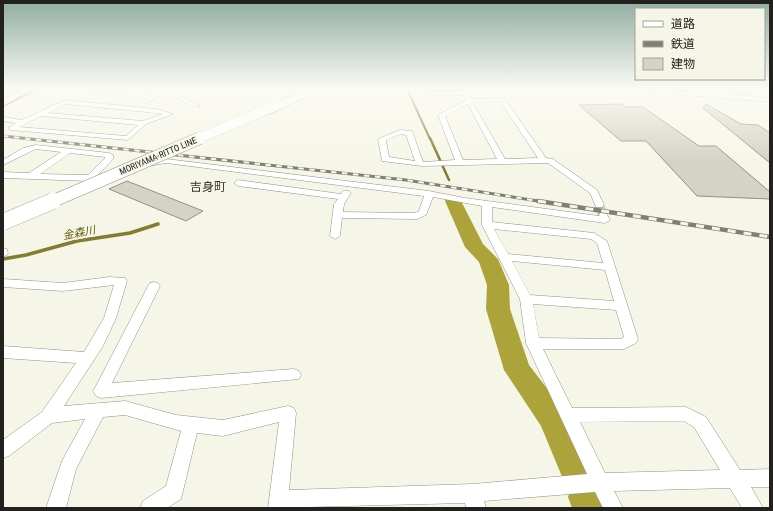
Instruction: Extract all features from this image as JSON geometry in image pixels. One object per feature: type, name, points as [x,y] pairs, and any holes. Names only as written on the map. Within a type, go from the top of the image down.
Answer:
[{"type":"main road","name":"MORIYAMA-RITTO LINE","points":[[3,222],[259,113]]},
{"type":"street","points":[[144,123],[41,114],[11,128],[128,138],[144,123],[170,114],[165,113]]},
{"type":"street","points":[[243,124],[233,121],[252,113]]},
{"type":"street","points":[[192,146],[268,113]]},
{"type":"street","points":[[443,113],[441,114],[460,162]]},
{"type":"street","points":[[476,113],[503,162]]},
{"type":"street","points":[[511,113],[543,160]]},
{"type":"street","points":[[3,119],[22,122]]},
{"type":"street","points":[[420,163],[409,133],[400,132],[382,139],[386,160],[420,163],[550,161],[594,192],[599,205]]},
{"type":"street","points":[[3,163],[31,148],[109,155],[109,159],[88,180],[3,216]]},
{"type":"street","points":[[31,176],[68,151]]},
{"type":"street","points":[[3,228],[152,163],[166,160],[429,194],[487,204],[606,220],[603,215]]},
{"type":"street","points":[[3,175],[88,180],[100,185]]},
{"type":"street","points":[[238,183],[343,197]]},
{"type":"street","points":[[334,236],[339,204],[352,184]]},
{"type":"street","points":[[337,215],[417,216],[423,213],[429,194]]},
{"type":"street","points":[[487,204],[487,225],[526,299],[533,343],[613,508]]},
{"type":"street","points":[[487,225],[594,236],[602,241],[631,339],[624,344],[533,343]]},
{"type":"street","points":[[505,257],[610,267]]},
{"type":"street","points":[[3,283],[63,287],[109,281],[121,281],[110,318],[88,358],[48,417],[3,450]]},
{"type":"street","points":[[154,286],[101,391],[294,375]]},
{"type":"street","points":[[526,299],[621,306]]},
{"type":"street","points":[[3,352],[88,358]]},
{"type":"street","points":[[48,417],[60,414],[125,408],[176,423],[223,428],[288,413],[279,504],[475,500],[601,482],[770,478]]},
{"type":"street","points":[[56,508],[68,467],[98,410]]},
{"type":"street","points":[[569,415],[686,414],[700,422],[753,508]]},
{"type":"street","points":[[150,508],[174,492],[191,425]]},
{"type":"building","points":[[588,113],[651,113],[699,146],[716,146],[770,192],[770,199],[697,196],[646,141],[621,141]]},
{"type":"building","points":[[709,113],[721,113],[741,124],[758,125],[770,133],[770,163]]},
{"type":"building","points":[[127,181],[203,211],[186,221],[109,189]]},
{"type":"waterway","points":[[418,113],[430,139]]},
{"type":"waterway","points":[[430,138],[449,180]]},
{"type":"waterway","points":[[453,201],[475,247],[488,259],[498,285],[498,309],[517,370],[552,418],[574,468]]},
{"type":"waterway","name":"金森川","points":[[3,259],[26,255],[77,241],[130,233],[158,224]]},
{"type":"waterway","points":[[585,497],[589,508]]},
{"type":"tunnel","points":[[599,205],[603,215]]},
{"type":"railway","points":[[3,136],[406,180],[544,202]]},
{"type":"railway","points":[[538,201],[770,237]]},
{"type":"district","name":"吉身町","points":[[208,187]]}]
